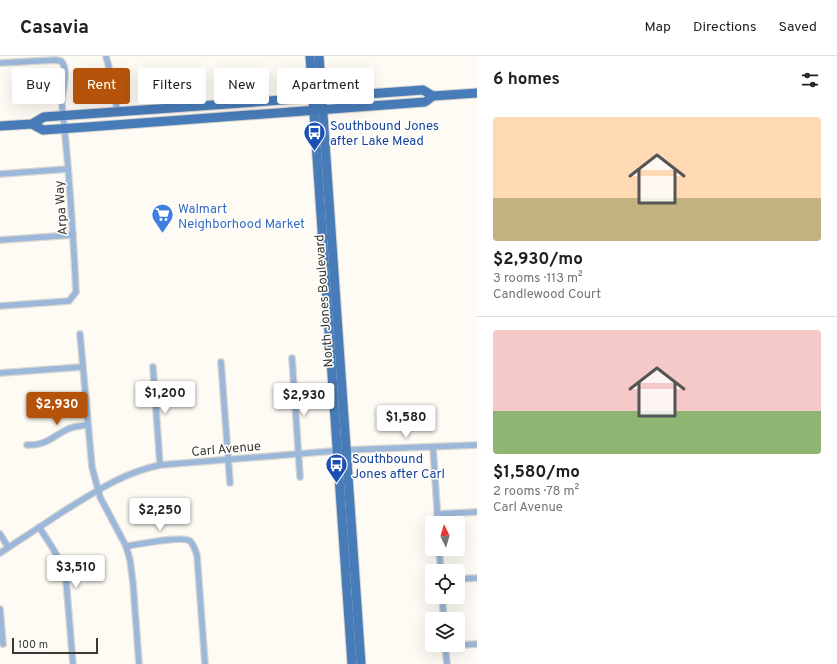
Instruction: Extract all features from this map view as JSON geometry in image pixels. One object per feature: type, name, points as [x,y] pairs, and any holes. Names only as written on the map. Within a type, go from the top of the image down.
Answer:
[{"type":"main road","name":"North Jones Boulevard","points":[[310,56],[312,68]]},
{"type":"main road","name":"North Jones Boulevard","points":[[318,68],[319,56]]},
{"type":"main road","points":[[374,94],[423,90],[433,96]]},
{"type":"main road","points":[[32,124],[43,130],[87,127],[424,102],[433,96],[477,93]]},
{"type":"main road","points":[[0,126],[32,124],[44,117],[277,101]]},
{"type":"main road","name":"North Jones Boulevard","points":[[318,104],[335,279],[361,664]]},
{"type":"main road","points":[[176,120],[184,113],[210,109],[220,105]]},
{"type":"main road","points":[[142,122],[157,116],[168,114],[175,107]]},
{"type":"main road","name":"North Jones Boulevard","points":[[318,110],[323,240],[352,664]]},
{"type":"main road","points":[[87,127],[96,121],[111,120],[115,118],[117,111]]},
{"type":"main road","points":[[323,240],[327,252],[329,273],[335,279]]},
{"type":"main road","points":[[325,271],[331,284],[332,305],[337,313]]},
{"type":"main road","points":[[349,621],[358,620]]},
{"type":"street","points":[[106,56],[115,90],[117,111]]},
{"type":"street","name":"Arpa Way","points":[[0,63],[61,61],[64,64],[65,75],[62,103],[73,235],[76,292],[69,301],[0,306]]},
{"type":"street","points":[[0,174],[68,169]]},
{"type":"street","points":[[0,240],[73,235]]},
{"type":"street","points":[[80,334],[87,426],[92,467],[100,497],[126,546],[130,560],[139,664]]},
{"type":"street","points":[[292,358],[300,478]]},
{"type":"street","points":[[221,362],[230,483]]},
{"type":"street","points":[[0,373],[82,367]]},
{"type":"street","points":[[153,367],[160,465]]},
{"type":"street","points":[[28,446],[37,446],[51,440],[68,429],[87,426]]},
{"type":"street","name":"Carl Avenue","points":[[0,553],[98,490],[141,469],[160,465],[346,450],[477,445]]},
{"type":"street","points":[[432,447],[437,514],[477,512]]},
{"type":"street","points":[[39,527],[59,558],[64,569],[73,664]]},
{"type":"street","points":[[0,534],[8,547]]},
{"type":"street","points":[[126,546],[177,539],[187,540],[194,546],[197,555],[205,664]]},
{"type":"street","points":[[465,579],[477,578]]},
{"type":"street","points":[[0,610],[3,644]]},
{"type":"street","points":[[465,644],[477,644]]},
{"type":"street","points":[[446,652],[447,664]]},
{"type":"place","name":"Southbound Jones after Lake Mead","points":[[314,152]]},
{"type":"place","name":"Walmart Neighborhood Market","points":[[163,234]]},
{"type":"place","name":"Southbound Jones after Carl","points":[[336,484]]}]
